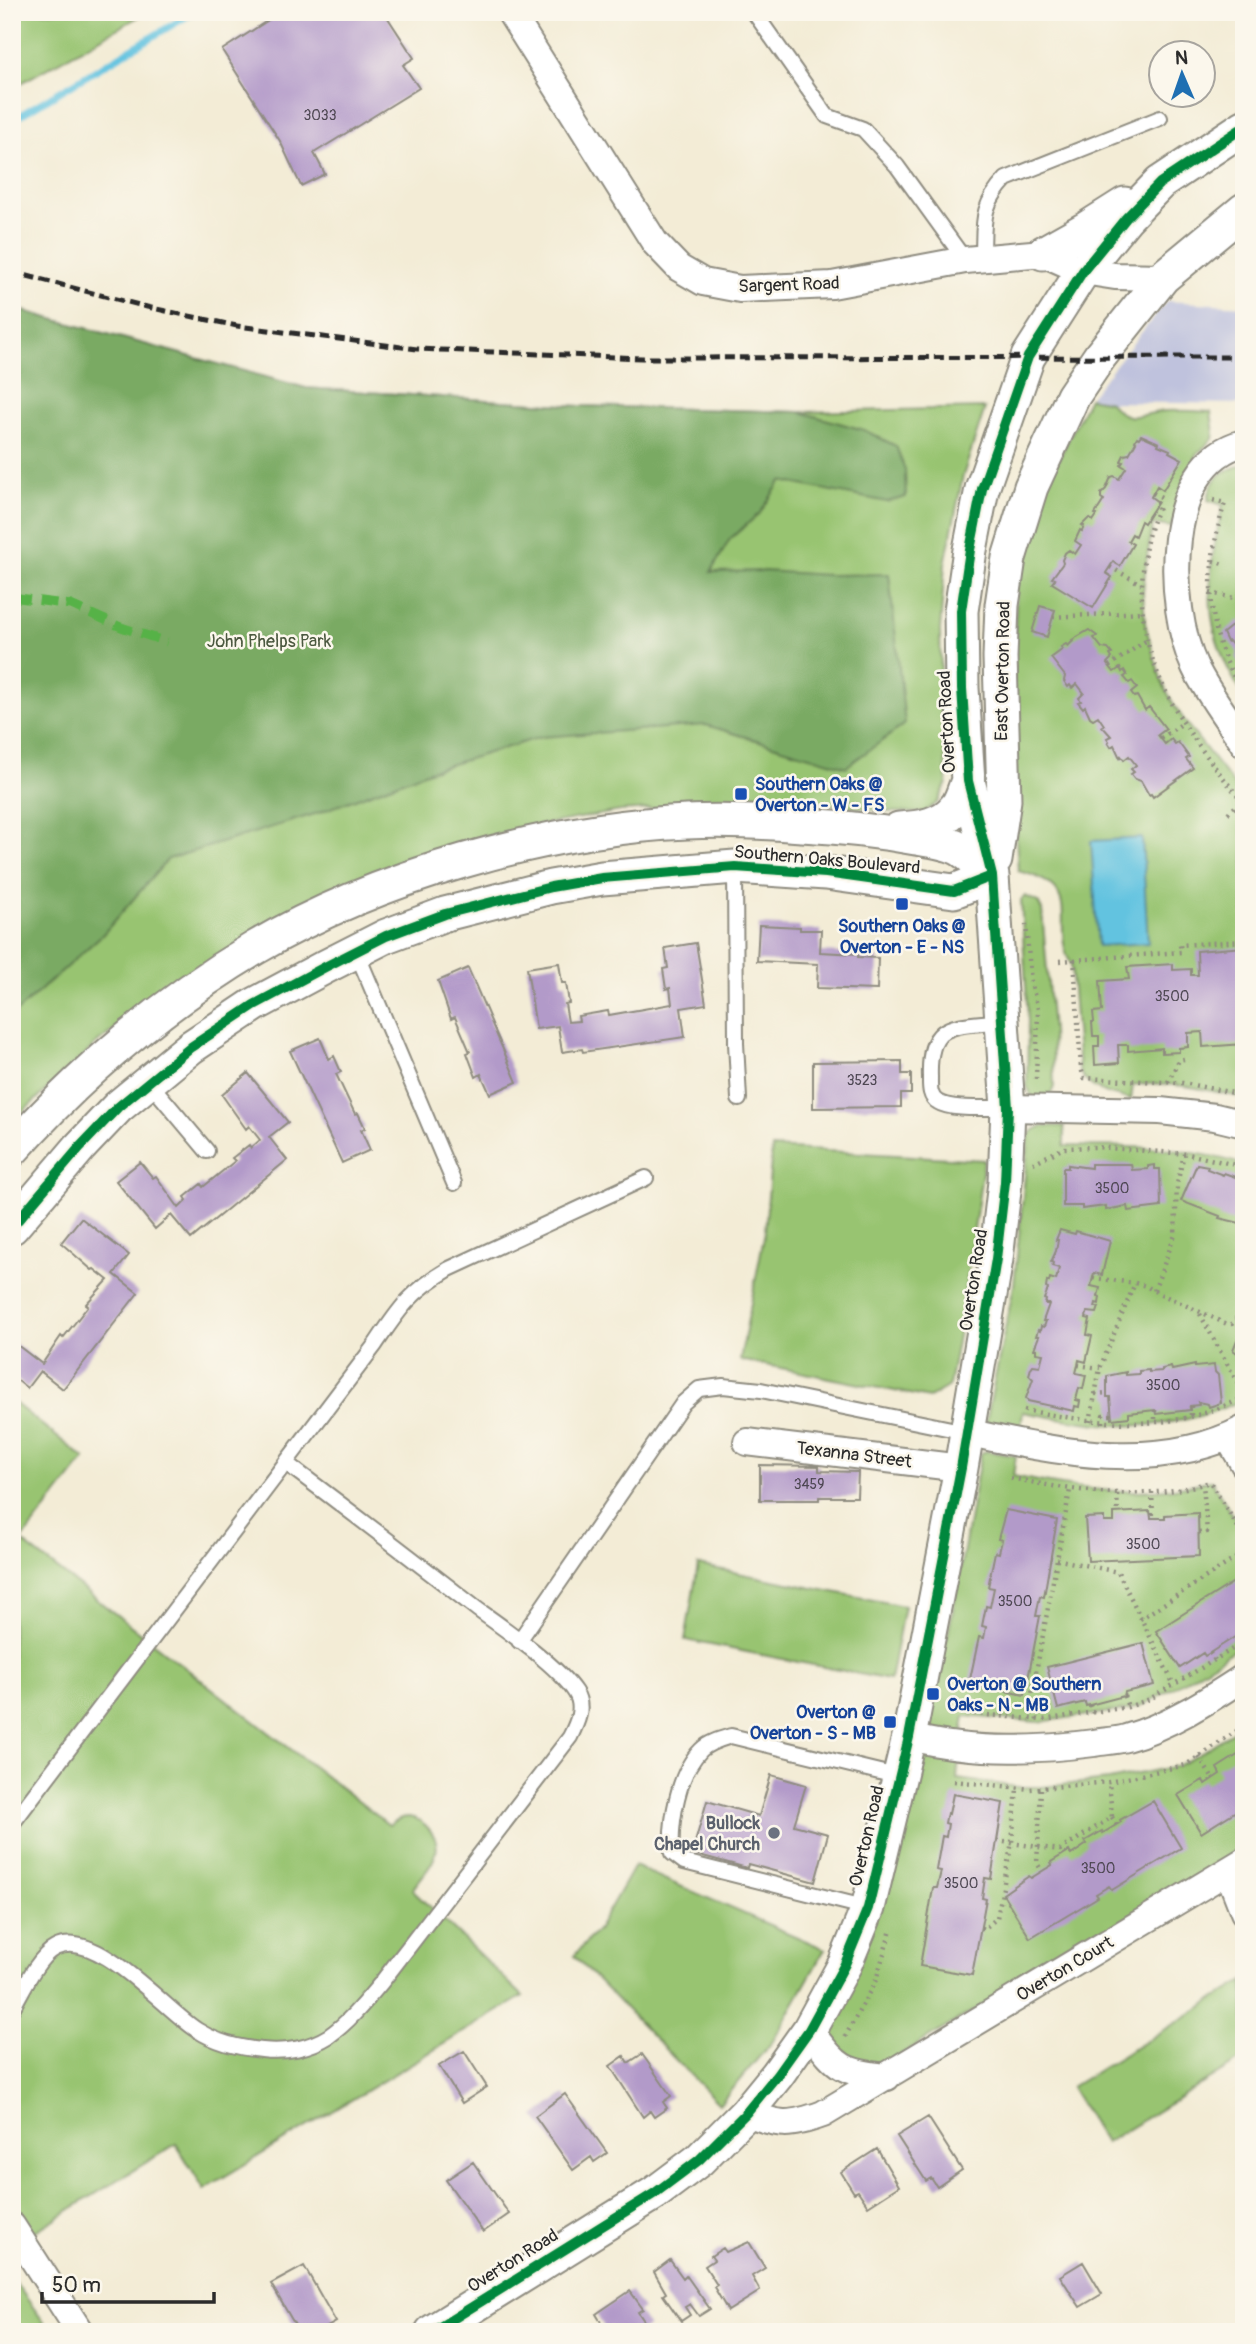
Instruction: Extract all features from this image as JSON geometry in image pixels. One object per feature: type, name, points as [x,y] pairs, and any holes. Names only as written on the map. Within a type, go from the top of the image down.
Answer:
[{"type":"street","name":"Sargent Road","points":[[510,12],[654,243],[679,268],[704,282],[740,289],[832,285],[974,258],[1043,253],[1083,271],[1115,276],[1163,277]]},
{"type":"street","name":"Overton Road","points":[[432,2332],[655,2193],[699,2160],[746,2113],[809,2030],[845,1964],[868,1908],[909,1737],[961,1468],[996,1259],[1005,1182],[1008,1108],[992,876],[968,781],[962,688],[961,611],[982,489],[1028,357],[1083,271],[1126,218],[1160,183],[1244,127]]},
{"type":"street","points":[[1043,253],[1160,183]]},
{"type":"street","name":"East Overton Road","points":[[992,876],[1004,800],[1000,657],[1002,605],[1009,558],[1031,487],[1073,396],[1100,356],[1163,277],[1244,210]]},
{"type":"street","points":[[1244,443],[1230,446],[1213,458],[1198,475],[1186,506],[1177,543],[1175,583],[1181,629],[1195,668],[1244,744]]},
{"type":"street","points":[[869,830],[916,828],[939,822],[956,808],[968,781]]},
{"type":"street","points":[[733,821],[735,867]]},
{"type":"street","name":"Southern Oaks Boulevard","points":[[12,1150],[40,1119],[93,1069],[184,996],[256,948],[337,907],[427,872],[580,834],[632,826],[733,821],[869,830],[927,840],[960,848],[992,876],[954,891],[826,873],[735,867],[601,878],[551,887],[445,914],[386,936],[356,951],[254,1005],[191,1047],[118,1107],[12,1227]]},
{"type":"street","points":[[337,907],[356,951]]},
{"type":"street","points":[[1008,1108],[1160,1111],[1215,1117],[1244,1124]]},
{"type":"street","points":[[966,1432],[1124,1456],[1159,1454],[1200,1447],[1236,1433],[1244,1464]]},
{"type":"street","name":"Texanna Street","points":[[747,1442],[961,1468]]},
{"type":"street","points":[[909,1737],[938,1744],[996,1749],[1070,1746],[1126,1739],[1179,1717],[1244,1677]]},
{"type":"street","points":[[1236,1866],[1244,1912]]},
{"type":"street","name":"Overton Court","points":[[746,2113],[778,2124],[801,2122],[823,2115],[1236,1866]]},
{"type":"street","points":[[809,2030],[834,2062],[855,2074],[887,2077]]},
{"type":"street","points":[[12,2226],[80,2332]]},
{"type":"lane","points":[[755,15],[827,116],[863,129],[974,258]]},
{"type":"lane","points":[[974,258],[984,213],[993,194],[1006,179],[1160,118]]},
{"type":"lane","points":[[735,867],[735,1003],[739,1099]]},
{"type":"lane","points":[[356,951],[454,1183]]},
{"type":"lane","points":[[1003,1021],[954,1028],[938,1035],[931,1049],[931,1091],[940,1104],[1008,1108]]},
{"type":"lane","points":[[149,1082],[207,1151]]},
{"type":"lane","points":[[12,1824],[375,1345],[400,1307],[422,1285],[449,1269],[646,1178]]},
{"type":"lane","points":[[519,1641],[683,1403],[699,1389],[723,1386],[761,1390],[966,1432]]},
{"type":"lane","points":[[12,2008],[44,1956],[56,1947],[74,1944],[92,1949],[109,1959],[195,2029],[216,2040],[243,2048],[272,2052],[300,2049],[326,2038],[349,2020],[381,1983],[570,1737],[579,1720],[580,1704],[576,1693],[561,1676],[286,1463]]},
{"type":"lane","points":[[868,1908],[684,1862],[672,1853],[671,1832],[682,1781],[701,1750],[731,1736],[900,1776]]},
{"type":"path","points":[[1211,491],[1209,499],[1225,503],[1213,561],[1210,593],[1212,615],[1219,646],[1244,693]]},
{"type":"path","points":[[1213,561],[1223,564]]},
{"type":"path","points":[[1110,567],[1141,584]]},
{"type":"path","points":[[1210,593],[1244,600]]},
{"type":"path","points":[[1053,617],[1142,612]]},
{"type":"path","points":[[1109,666],[1147,640]]},
{"type":"path","points":[[1235,680],[1244,673]]},
{"type":"path","points":[[1161,738],[1183,723]]},
{"type":"path","points":[[1228,813],[1242,801],[1244,804]]},
{"type":"path","points":[[1025,913],[1031,982],[1038,1009],[1035,1084]]},
{"type":"path","points":[[1060,961],[1181,952],[1180,945],[1244,941]]},
{"type":"path","points":[[1074,959],[1081,1068],[1084,1078],[1168,1083],[1244,1095]]},
{"type":"path","points":[[1168,1083],[1177,1063],[1184,1059]]},
{"type":"path","points":[[1028,1167],[1048,1154],[1064,1148],[1095,1147],[1184,1154],[1244,1167]]},
{"type":"path","points":[[1154,1291],[1175,1235],[1177,1184],[1184,1154]]},
{"type":"path","points":[[1093,1278],[1146,1286],[1200,1313],[1230,1324],[1244,1308]]},
{"type":"path","points":[[1090,1422],[1100,1368],[1135,1283]]},
{"type":"path","points":[[1024,1410],[1090,1422],[1155,1422],[1209,1412],[1244,1396],[1200,1313]]},
{"type":"path","points":[[1078,1365],[1100,1368]]},
{"type":"path","points":[[1095,1394],[1107,1393]]},
{"type":"path","points":[[1191,1406],[1191,1417]]},
{"type":"path","points":[[1154,1410],[1155,1422]]},
{"type":"path","points":[[1103,1423],[1103,1416],[1112,1415]]},
{"type":"path","points":[[1011,1478],[1070,1490],[1117,1494],[1152,1492],[1210,1482],[1244,1537]]},
{"type":"path","points":[[1199,1533],[1207,1532],[1203,1484]]},
{"type":"path","points":[[1037,1720],[1031,1699],[1037,1648],[1053,1559],[1070,1490]]},
{"type":"path","points":[[1152,1492],[1153,1518]]},
{"type":"path","points":[[1117,1494],[1118,1513]]},
{"type":"path","points":[[1140,1619],[1244,1553]]},
{"type":"path","points":[[1053,1559],[1118,1572],[1174,1685]]},
{"type":"path","points":[[967,1713],[1037,1720],[1128,1707],[1141,1703],[1215,1660],[1244,1641],[1240,1634]]},
{"type":"path","points":[[1210,1653],[1215,1660]]},
{"type":"path","points":[[1124,1696],[1128,1707]]},
{"type":"path","points":[[1090,1705],[1093,1713]]},
{"type":"path","points":[[954,1781],[1017,1789],[1109,1782],[1177,1768],[1241,1728],[1244,1737]]},
{"type":"path","points":[[1199,1756],[1213,1779]]},
{"type":"path","points":[[1109,1782],[1112,1817],[1117,1825]]},
{"type":"path","points":[[981,1928],[984,1929],[996,1920],[1012,1842],[1017,1789]]},
{"type":"path","points":[[1041,1789],[1037,1863],[1042,1871]]},
{"type":"path","points":[[997,1841],[1060,1850],[1112,1817]]},
{"type":"shaded area","points":[[1167,301],[1244,306],[1244,404],[1110,402],[1089,398]]},
{"type":"green space","points":[[12,12],[147,12],[12,88]]},
{"type":"green space","name":"John Phelps Park","points":[[12,308],[306,388],[580,406],[800,412],[985,408],[963,476],[945,564],[940,630],[947,783],[938,802],[923,813],[891,812],[816,802],[621,811],[540,825],[458,844],[362,879],[178,979],[96,1044],[12,1122]]},
{"type":"green space","name":"John Phelps Park","points":[[12,308],[306,388],[580,406],[800,412],[864,430],[896,446],[905,470],[906,497],[887,502],[781,481],[760,513],[730,539],[711,572],[889,574],[905,724],[846,767],[706,725],[541,737],[429,771],[318,813],[168,859],[104,933],[12,1016]]},
{"type":"green space","points":[[1089,398],[1110,402],[1122,414],[1129,416],[1172,411],[1211,412],[1213,439],[1198,453],[1188,471],[1171,527],[1153,524],[1143,593],[1145,623],[1162,682],[1189,727],[1244,798],[1244,1098],[1189,1087],[1147,1084],[1133,1085],[1131,1100],[1101,1091],[1088,1083],[1079,1070],[1071,964],[1065,949],[1060,897],[1053,887],[1040,878],[1018,871],[1011,745],[1018,541]]},
{"type":"green space","points":[[1244,464],[1244,696],[1220,649],[1214,626],[1211,580],[1223,505],[1208,500],[1212,485],[1219,475]]},
{"type":"green space","points":[[1025,896],[1038,902],[1042,910],[1052,1031],[1054,1087],[1049,1097],[1032,1097],[1027,1086],[1028,1021],[1021,900]]},
{"type":"green space","points":[[1042,1126],[1064,1126],[1064,1146],[1178,1151],[1244,1165],[1244,1399],[1215,1411],[1161,1424],[1081,1422],[1023,1412],[1020,1432],[991,1427],[986,1422],[1014,1285],[1029,1136]]},
{"type":"green space","points":[[772,1148],[984,1160],[949,1386],[929,1398],[740,1360],[765,1231]]},
{"type":"green space","points":[[12,1401],[85,1459],[21,1541],[389,1825],[409,1817],[425,1825],[436,1840],[436,1852],[412,1890],[523,1996],[204,2189],[176,2144],[16,2243],[12,2241]]},
{"type":"green space","points":[[986,1451],[1016,1456],[1013,1476],[1088,1489],[1161,1490],[1211,1480],[1244,1533],[1244,1644],[1143,1705],[1126,1710],[1038,1722],[965,1716],[962,1736],[928,1730],[981,1453]]},
{"type":"green space","points":[[698,1565],[904,1606],[890,1680],[685,1640]]},
{"type":"green space","points":[[1244,1724],[1244,1846],[888,2062],[870,2063],[856,2059],[830,2040],[829,2026],[920,1755],[930,1752],[959,1758],[957,1779],[1018,1787],[1042,1787],[1109,1780],[1177,1766]]},
{"type":"green space","points":[[634,1866],[825,1949],[773,2041],[719,2104],[574,1956],[598,1929]]},
{"type":"green space","points":[[1244,1981],[1244,2058],[1105,2143],[1071,2087]]},
{"type":"green space","points":[[12,2278],[51,2332],[12,2332]]},
{"type":"water","points":[[1142,838],[1148,943],[1098,946],[1091,841]]},
{"type":"building","points":[[281,12],[384,12],[414,58],[403,65],[419,88],[314,153],[325,174],[301,186],[280,141],[222,50]]},
{"type":"building","points":[[1141,435],[1159,443],[1158,445],[1182,459],[1163,490],[1157,486],[1151,497],[1158,502],[1144,523],[1141,521],[1135,536],[1132,534],[1128,541],[1133,544],[1120,566],[1113,562],[1106,573],[1112,577],[1093,608],[1052,583],[1055,579],[1052,578],[1063,563],[1065,553],[1069,550],[1075,554],[1081,545],[1075,541],[1080,530],[1082,531],[1082,525],[1089,518],[1093,521],[1097,515],[1095,514],[1104,500],[1101,494],[1111,477],[1119,479],[1126,468],[1121,465],[1124,455],[1129,454],[1137,437]]},
{"type":"building","points":[[1040,606],[1055,610],[1047,637],[1032,632]]},
{"type":"building","points":[[1239,620],[1244,620],[1244,664],[1241,660],[1239,662],[1237,651],[1227,642],[1223,633]]},
{"type":"building","points":[[1089,630],[1097,636],[1094,638],[1102,648],[1108,649],[1112,654],[1107,663],[1114,672],[1120,668],[1122,672],[1124,670],[1127,675],[1124,677],[1129,683],[1132,681],[1137,688],[1131,693],[1134,697],[1137,696],[1145,710],[1149,707],[1166,729],[1158,735],[1165,744],[1171,739],[1175,744],[1178,742],[1189,757],[1186,759],[1193,768],[1153,797],[1141,781],[1131,774],[1134,772],[1131,769],[1136,765],[1129,756],[1124,760],[1121,756],[1120,758],[1114,745],[1111,747],[1107,738],[1111,736],[1098,716],[1093,719],[1090,717],[1085,706],[1083,708],[1078,702],[1084,693],[1077,684],[1072,688],[1070,685],[1068,687],[1064,681],[1065,676],[1051,658],[1063,649],[1061,647],[1066,644],[1068,646],[1072,640]]},
{"type":"building","points":[[759,925],[821,930],[820,952],[878,958],[877,990],[817,988],[818,964],[757,961]]},
{"type":"building","points":[[696,943],[706,1004],[681,1008],[685,1037],[583,1052],[582,1049],[562,1052],[558,1026],[536,1029],[527,968],[559,963],[562,983],[566,983],[568,1022],[579,1021],[578,1016],[608,1011],[609,1015],[672,1004],[663,969],[668,968],[665,948]]},
{"type":"building","points":[[1244,947],[1244,1044],[1203,1047],[1202,1032],[1188,1033],[1188,1047],[1179,1048],[1179,1052],[1162,1053],[1162,1048],[1128,1051],[1128,1045],[1118,1045],[1119,1063],[1095,1065],[1094,1046],[1099,1046],[1099,1036],[1093,1036],[1092,1022],[1093,1012],[1102,1011],[1100,981],[1129,979],[1127,967],[1173,964],[1173,970],[1191,969],[1191,975],[1198,975],[1197,951]]},
{"type":"building","points":[[468,968],[517,1082],[490,1094],[481,1074],[476,1077],[467,1053],[470,1052],[455,1017],[451,1019],[438,981]]},
{"type":"building","points":[[320,1038],[329,1059],[334,1056],[341,1072],[336,1074],[355,1114],[358,1113],[365,1128],[361,1130],[370,1150],[342,1163],[290,1051]]},
{"type":"building","points":[[902,1061],[902,1074],[911,1074],[911,1094],[901,1094],[901,1107],[813,1108],[813,1062]]},
{"type":"building","points":[[248,1073],[288,1122],[269,1137],[287,1160],[191,1239],[171,1215],[155,1229],[116,1181],[140,1162],[153,1178],[156,1176],[179,1208],[187,1200],[185,1197],[201,1184],[203,1187],[235,1161],[232,1158],[260,1140],[249,1126],[246,1129],[222,1095]]},
{"type":"building","points":[[1091,1164],[1131,1164],[1132,1170],[1148,1169],[1148,1166],[1155,1165],[1155,1169],[1160,1169],[1161,1207],[1128,1211],[1127,1206],[1106,1210],[1106,1206],[1082,1209],[1082,1206],[1063,1206],[1063,1168],[1068,1168],[1068,1165],[1091,1168]]},
{"type":"building","points":[[1197,1164],[1244,1180],[1244,1224],[1219,1218],[1220,1216],[1181,1201]]},
{"type":"building","points":[[81,1218],[129,1255],[114,1274],[138,1293],[63,1389],[40,1371],[27,1388],[12,1376],[12,1341],[42,1364],[61,1336],[63,1338],[88,1306],[86,1304],[108,1280],[61,1243]]},
{"type":"building","points":[[1060,1230],[1075,1234],[1076,1231],[1110,1241],[1102,1275],[1094,1273],[1091,1286],[1100,1288],[1099,1304],[1096,1303],[1095,1307],[1099,1307],[1097,1313],[1087,1312],[1086,1318],[1090,1319],[1087,1335],[1092,1336],[1086,1362],[1079,1360],[1076,1373],[1086,1375],[1083,1389],[1079,1388],[1076,1400],[1080,1401],[1079,1407],[1075,1406],[1074,1411],[1028,1401],[1026,1398],[1033,1379],[1029,1375],[1031,1368],[1033,1365],[1040,1366],[1043,1354],[1036,1353],[1034,1349],[1039,1336],[1036,1336],[1038,1330],[1040,1331],[1041,1326],[1044,1327],[1046,1321],[1043,1321],[1049,1304],[1045,1304],[1044,1299],[1048,1289],[1047,1281],[1049,1282],[1050,1278],[1056,1280],[1059,1268],[1052,1266],[1051,1262]]},
{"type":"building","points":[[1244,1335],[1244,1358],[1233,1350],[1237,1340],[1240,1341]]},
{"type":"building","points":[[1195,1365],[1214,1365],[1218,1375],[1221,1403],[1209,1407],[1208,1404],[1198,1402],[1199,1405],[1190,1406],[1190,1410],[1156,1414],[1155,1410],[1129,1413],[1129,1417],[1112,1419],[1110,1397],[1107,1397],[1107,1376],[1126,1372],[1126,1375],[1139,1374],[1139,1371],[1162,1371],[1171,1367],[1172,1370]]},
{"type":"building","points":[[760,1465],[819,1466],[819,1471],[858,1472],[857,1497],[760,1500]]},
{"type":"building","points":[[1006,1510],[1057,1520],[1044,1597],[1040,1596],[1036,1616],[1040,1616],[1025,1695],[969,1684],[979,1637],[984,1638],[986,1627],[982,1626],[986,1606],[990,1607],[994,1588],[988,1587],[995,1552],[999,1553],[1002,1540],[998,1539]]},
{"type":"building","points":[[1150,1511],[1151,1518],[1198,1513],[1199,1556],[1088,1561],[1085,1518],[1104,1517],[1104,1522],[1114,1522],[1114,1513]]},
{"type":"building","points":[[1240,1578],[1244,1583],[1244,1625],[1238,1628],[1241,1633],[1180,1668],[1156,1631]]},
{"type":"building","points":[[1143,1643],[1154,1685],[1086,1706],[1085,1702],[1058,1709],[1047,1667]]},
{"type":"building","points":[[1244,1751],[1244,1806],[1201,1833],[1178,1795],[1203,1780],[1205,1784],[1220,1774],[1217,1768]]},
{"type":"building","points":[[771,1775],[806,1785],[794,1825],[828,1834],[815,1882],[748,1864],[747,1868],[692,1853],[707,1801],[759,1816]]},
{"type":"building","points":[[953,1794],[1003,1803],[991,1879],[985,1878],[982,1898],[986,1899],[972,1975],[920,1966],[933,1888],[937,1888],[941,1871],[936,1870],[942,1836],[946,1837],[948,1824],[945,1823]]},
{"type":"building","points":[[1153,1801],[1181,1848],[1112,1890],[1109,1886],[1096,1894],[1098,1897],[1030,1938],[1003,1894],[1029,1876],[1031,1878],[1052,1865],[1051,1862],[1069,1851],[1071,1855],[1087,1844],[1085,1841],[1102,1831],[1103,1833]]},
{"type":"building","points":[[464,2051],[487,2087],[462,2103],[439,2066]]},
{"type":"building","points":[[642,2054],[671,2096],[663,2102],[667,2108],[654,2117],[650,2111],[643,2117],[610,2066],[624,2056],[628,2063]]},
{"type":"building","points":[[565,2094],[607,2153],[594,2162],[591,2157],[573,2170],[535,2116]]},
{"type":"building","points":[[928,2117],[962,2170],[937,2187],[931,2178],[926,2181],[897,2136]]},
{"type":"building","points":[[877,2149],[899,2186],[868,2206],[858,2191],[854,2193],[841,2172]]},
{"type":"building","points":[[473,2162],[509,2214],[483,2232],[446,2180]]},
{"type":"building","points":[[749,2242],[765,2268],[752,2276],[760,2291],[728,2311],[705,2266],[714,2260],[711,2256],[723,2248],[726,2252]]},
{"type":"building","points":[[670,2260],[683,2278],[686,2275],[710,2309],[699,2316],[690,2304],[685,2307],[690,2315],[681,2321],[663,2295],[666,2293],[654,2272]]},
{"type":"building","points":[[1083,2262],[1102,2294],[1080,2307],[1060,2276]]},
{"type":"building","points":[[304,2266],[336,2322],[318,2332],[299,2332],[271,2284]]},
{"type":"building","points":[[630,2291],[643,2309],[638,2312],[648,2327],[640,2332],[607,2332],[596,2314]]},
{"type":"waterway","points":[[12,120],[194,12]]},
{"type":"railway","points":[[12,272],[147,307],[237,326],[417,349],[642,358],[1244,357]]},
{"type":"marked path","points":[[12,597],[71,605],[121,627],[167,642]]},
{"type":"cycle path","points":[[432,2332],[655,2193],[699,2160],[746,2113],[809,2030],[845,1964],[868,1908],[909,1737],[961,1468],[996,1259],[1005,1182],[1008,1108],[992,876],[968,781],[962,688],[961,611],[982,489],[1028,357],[1083,271],[1126,218],[1160,183],[1244,127]]},
{"type":"cycle path","points":[[12,1227],[118,1107],[191,1047],[254,1005],[325,967],[386,936],[445,914],[551,887],[602,878],[735,867],[826,873],[954,891],[992,876]]},
{"type":"place","name":"Southern Oaks @ Overton - W - FS","points":[[741,794]]},
{"type":"place","name":"Southern Oaks @ Overton - E - NS","points":[[902,904]]},
{"type":"place","name":"Overton @ Southern Oaks - N - MB","points":[[933,1694]]},
{"type":"place","name":"Overton @ Overton - S - MB","points":[[890,1722]]},
{"type":"place","name":"Bullock Chapel Church","points":[[774,1833]]}]
